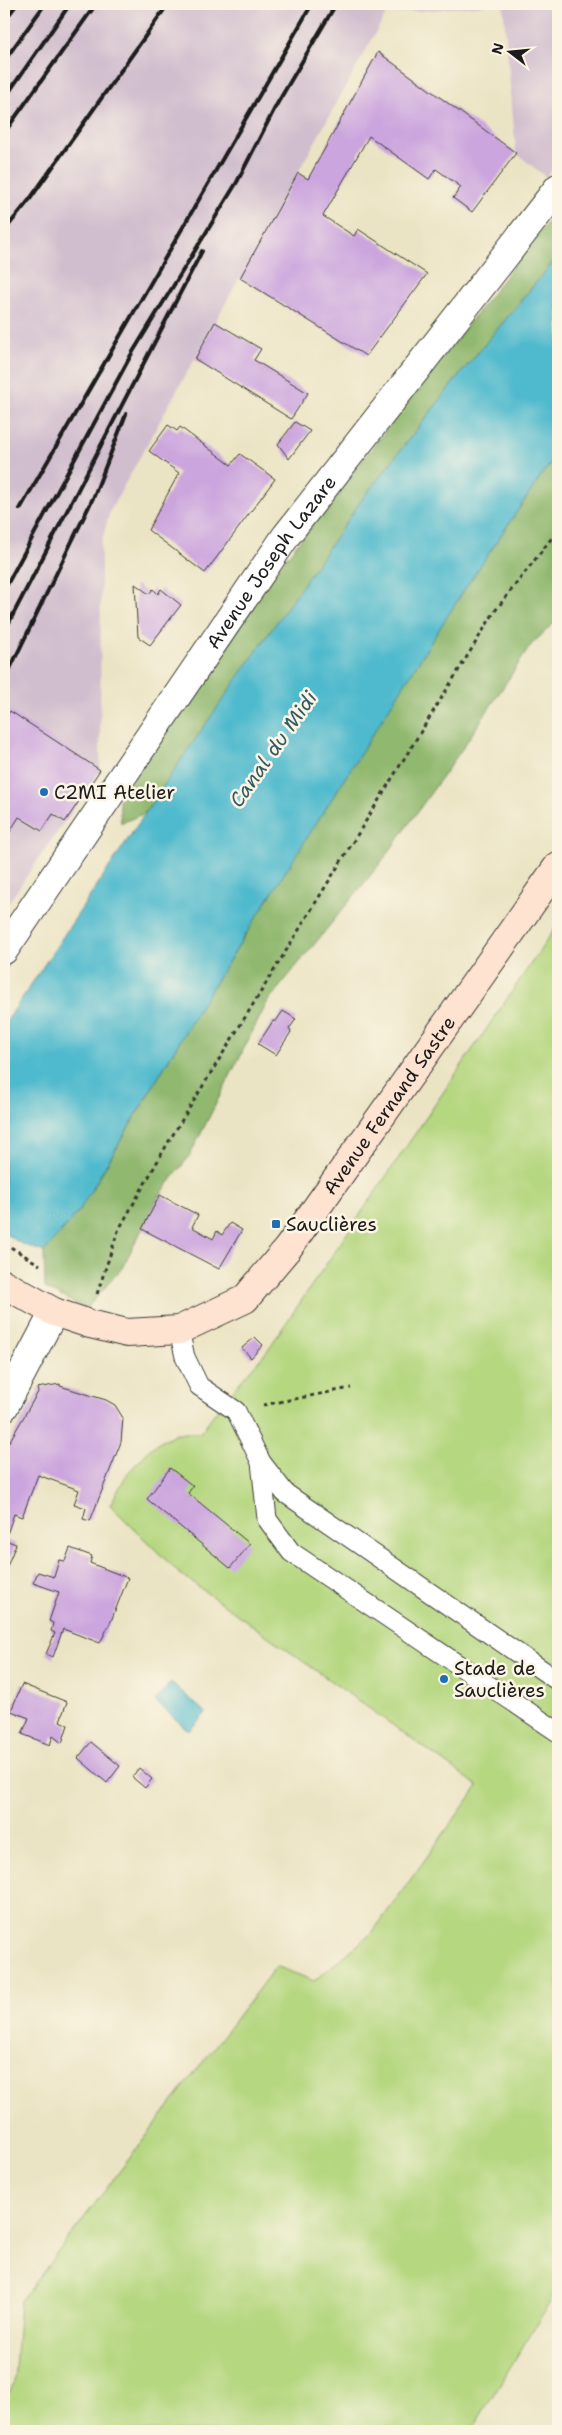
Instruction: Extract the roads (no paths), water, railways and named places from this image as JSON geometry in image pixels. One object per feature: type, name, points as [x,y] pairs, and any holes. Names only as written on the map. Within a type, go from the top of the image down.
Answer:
[{"type":"main road","name":"Avenue Fernand Sastre","points":[[13,1290],[54,1312],[127,1333],[179,1330],[245,1299],[273,1266],[558,866]]},
{"type":"street","name":"Avenue Joseph Lazare","points":[[4,950],[286,536],[558,188]]},
{"type":"street","points":[[4,1407],[54,1312]]},
{"type":"lane","points":[[179,1330],[184,1357],[199,1386],[236,1411],[261,1462],[285,1493],[558,1681]]},
{"type":"lane","points":[[261,1462],[267,1519],[291,1552],[558,1732]]},
{"type":"water","name":"Canal du Midi","points":[[558,256],[558,454],[464,590],[201,1005],[79,1211],[44,1252],[22,1244],[4,1233],[4,1025],[180,761],[363,498],[457,378]]},
{"type":"water","points":[[171,1682],[206,1713],[189,1731],[155,1701]]},
{"type":"railway","points":[[4,21],[17,4]]},
{"type":"railway","points":[[4,61],[45,4]]},
{"type":"railway","points":[[4,99],[70,4]]},
{"type":"railway","points":[[4,133],[96,4]]},
{"type":"railway","points":[[4,231],[30,199],[168,4]]},
{"type":"railway","points":[[20,509],[312,4]]},
{"type":"railway","points":[[4,590],[131,355],[237,182],[277,104],[336,4]]},
{"type":"railway","points":[[4,632],[202,251]]},
{"type":"railway","points":[[4,681],[94,496],[126,414]]},
{"type":"place","name":"C2MI Atelier","points":[[44,792]]},
{"type":"place","name":"Sauclières","points":[[276,1224]]},
{"type":"place","name":"Stade de Sauclières","points":[[444,1679]]}]
